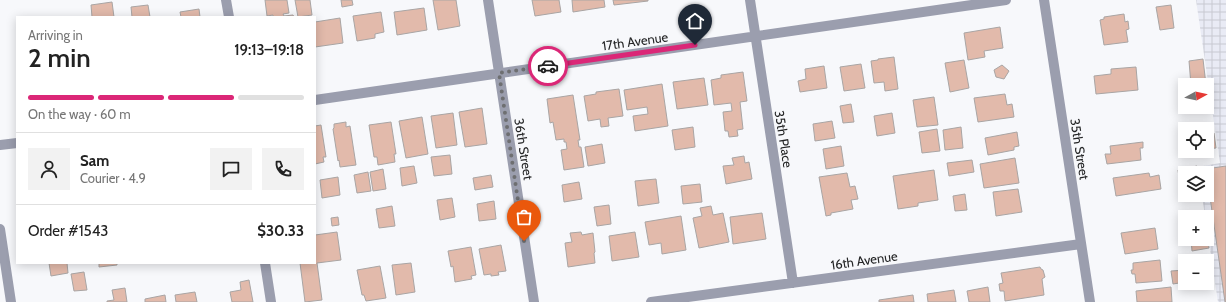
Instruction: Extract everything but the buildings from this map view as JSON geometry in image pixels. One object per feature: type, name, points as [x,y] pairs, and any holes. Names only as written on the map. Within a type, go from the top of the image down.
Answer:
[{"type":"street","points":[[226,0],[229,16]]},
{"type":"street","name":"36th Street","points":[[488,0],[534,302]]},
{"type":"street","name":"35th Place","points":[[750,0],[793,283]]},
{"type":"street","name":"17th Avenue","points":[[316,100],[1006,0]]},
{"type":"street","name":"35th Street","points":[[1044,0],[1090,302]]},
{"type":"street","points":[[0,145],[16,143]]},
{"type":"street","points":[[0,229],[11,302]]},
{"type":"street","name":"16th Avenue","points":[[651,302],[1081,244]]},
{"type":"street","points":[[265,264],[271,302]]},
{"type":"shaded area","points":[[1196,0],[1226,0],[1226,302],[1218,302],[1214,276],[1214,254],[1211,254],[1209,246],[1214,246],[1214,210],[1204,210],[1203,202],[1214,202],[1214,166],[1204,166],[1220,163],[1213,114],[1214,114],[1214,78],[1207,78]]},
{"type":"way so far","points":[[524,241],[499,73],[548,66]]},
{"type":"route","points":[[548,66],[695,45]]}]
